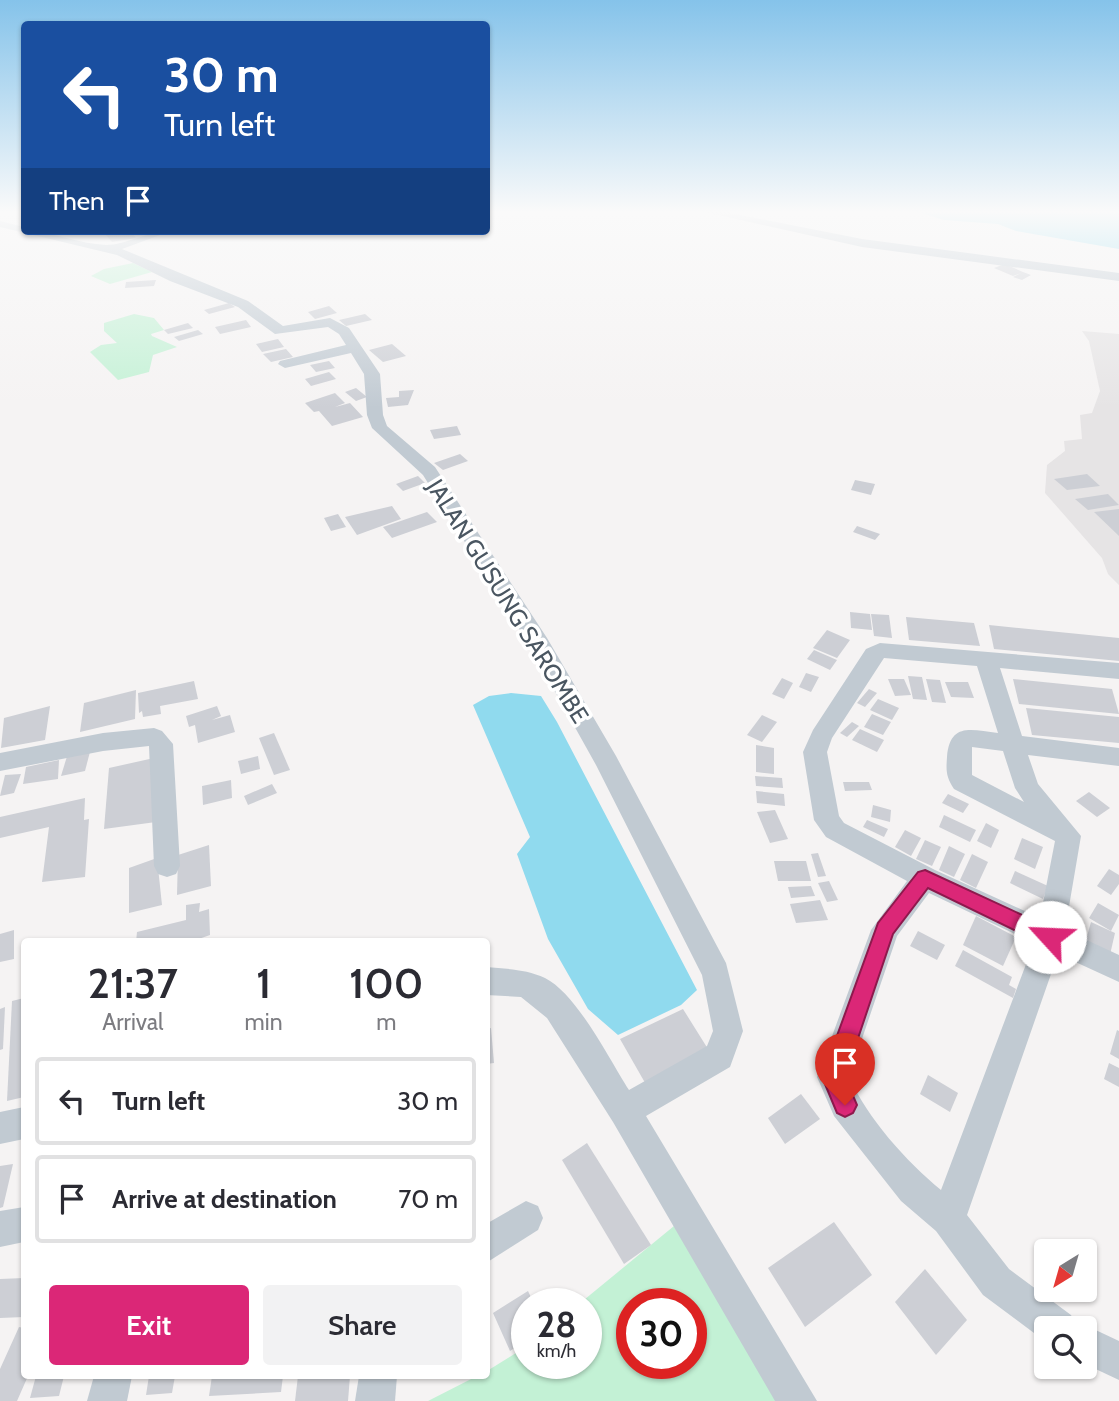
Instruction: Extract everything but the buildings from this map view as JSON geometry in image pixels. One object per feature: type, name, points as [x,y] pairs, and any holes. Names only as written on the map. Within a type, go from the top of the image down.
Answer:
[{"type":"street","name":"JALAN GUSUNG SAROMBE","points":[[174,277],[243,303],[281,331],[330,321],[336,324],[372,374],[374,415],[380,428],[429,471],[457,510],[495,576],[539,643],[607,763],[716,973],[728,1031],[719,1056],[624,1111]]},
{"type":"street","points":[[285,364],[354,348]]},
{"type":"street","points":[[1119,671],[885,649],[874,654],[821,736],[815,752],[827,820],[835,830],[925,878],[1119,969]]},
{"type":"street","points":[[986,660],[1015,743],[1027,788],[1068,836]]},
{"type":"street","points":[[0,762],[113,740],[154,737],[162,744],[167,866]]},
{"type":"street","points":[[1068,836],[959,778],[961,740],[1015,743],[1119,757]]},
{"type":"street","points":[[948,1219],[1050,937],[1068,836]]},
{"type":"street","points":[[925,878],[885,930],[834,1077],[845,1105],[913,1189],[948,1219],[996,1282],[1042,1316]]},
{"type":"street","points":[[490,981],[522,983],[551,1000],[571,1026],[797,1401]]},
{"type":"street","points":[[0,1128],[21,1124]]},
{"type":"street","points":[[490,1242],[526,1218]]},
{"type":"street","points":[[0,1230],[21,1226]]},
{"type":"street","points":[[1097,1350],[1119,1361]]},
{"type":"street","points":[[107,1401],[112,1379]]},
{"type":"street","points":[[376,1401],[378,1379]]},
{"type":"shaded area","points":[[1082,331],[1119,334],[1119,585],[1108,574],[1102,558],[1045,493],[1047,465],[1065,451],[1064,441],[1082,439],[1080,415],[1092,413],[1100,391],[1089,341]]},
{"type":"green space","points":[[94,277],[133,277],[110,284]]},
{"type":"green space","points":[[134,314],[154,318],[164,330],[151,334],[152,336],[177,347],[153,355],[149,372],[118,380],[90,352],[101,345],[117,343],[104,331],[104,323]]},
{"type":"green space","points":[[674,1226],[779,1401],[428,1401],[471,1379],[490,1379],[490,1369],[511,1356],[511,1379],[602,1379],[602,1288],[598,1288]]},
{"type":"water","points":[[511,693],[541,696],[697,990],[681,1005],[618,1035],[588,1009],[548,939],[517,854],[530,837],[473,705],[489,696]]},
{"type":"route","points":[[845,1105],[834,1077],[885,930],[925,878],[1050,937]]}]
